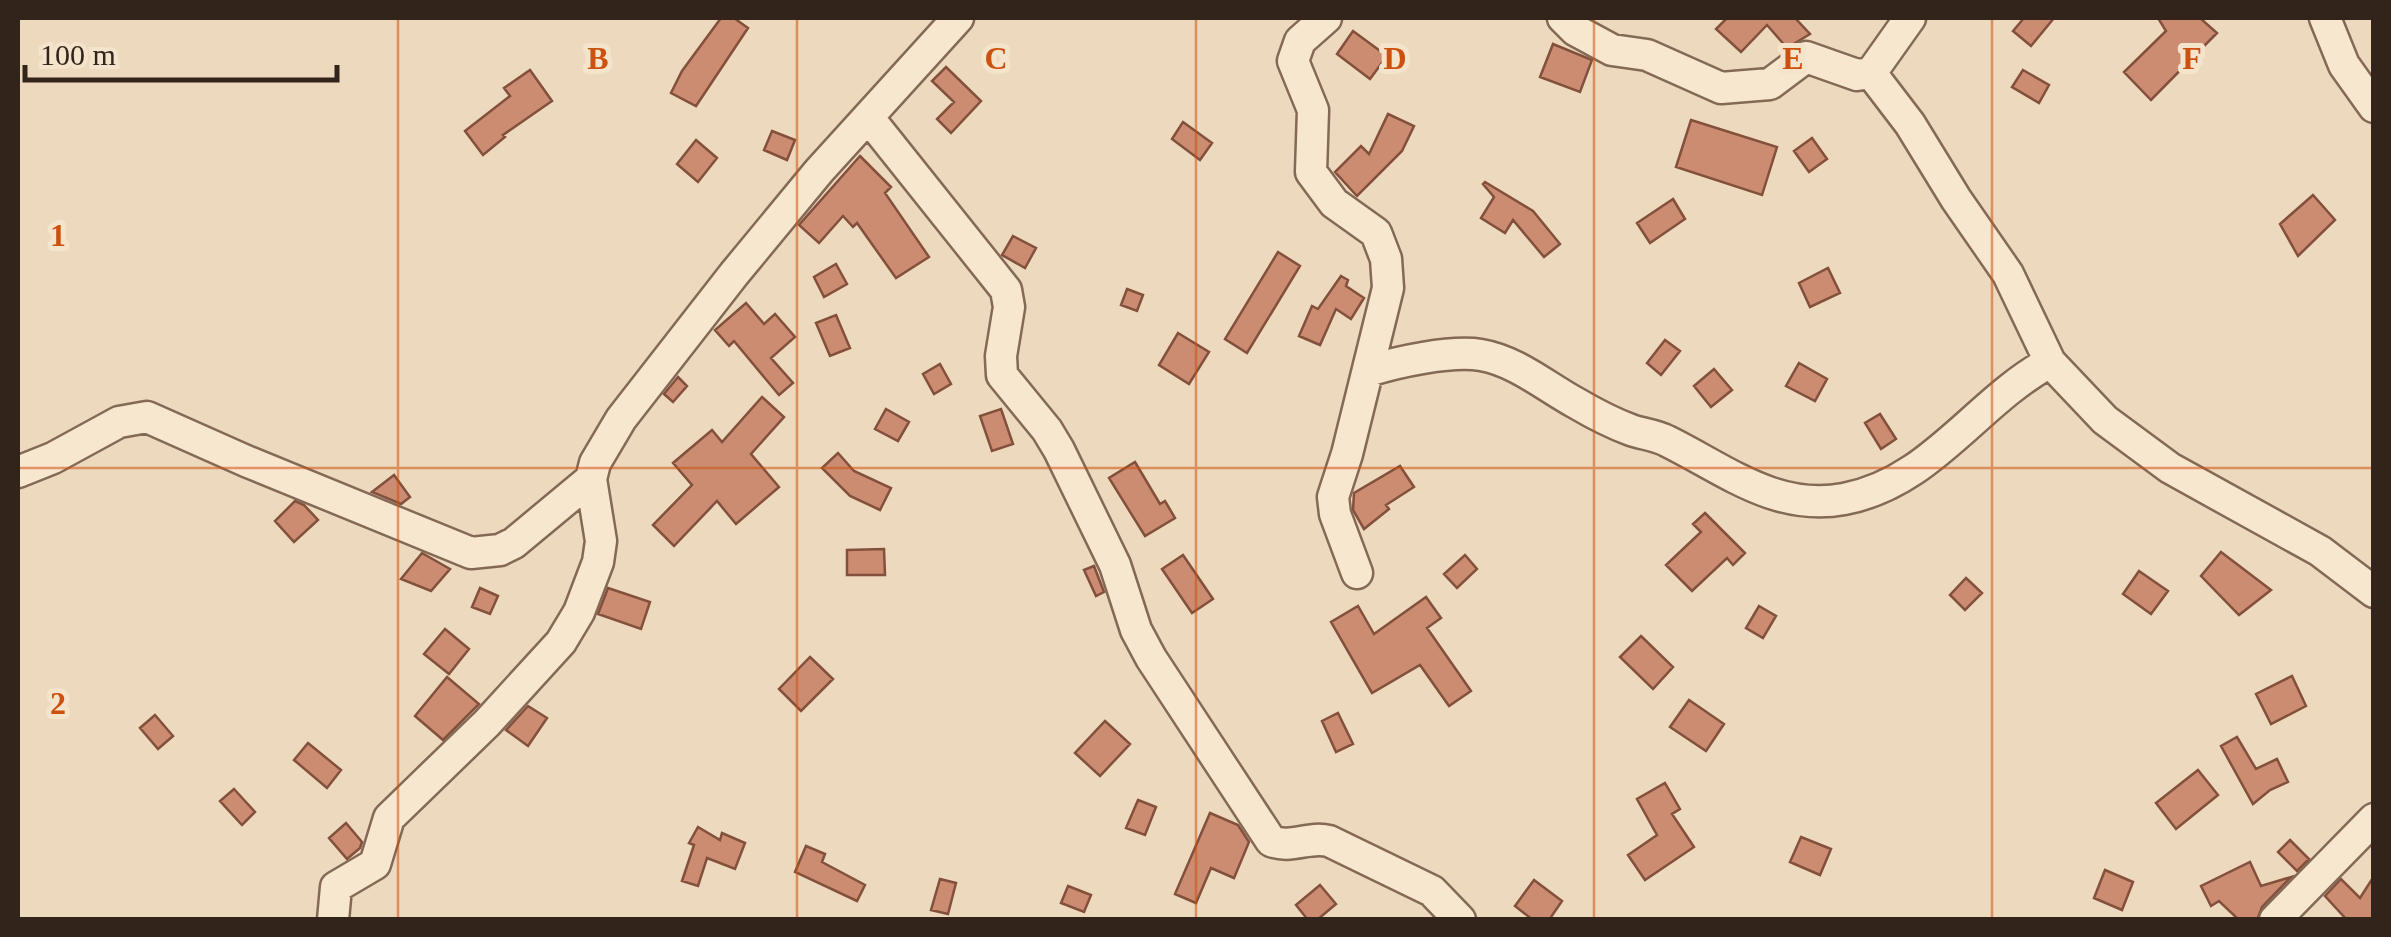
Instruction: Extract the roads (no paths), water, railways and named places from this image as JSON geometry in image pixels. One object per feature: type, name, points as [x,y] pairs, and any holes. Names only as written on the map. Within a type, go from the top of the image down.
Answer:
[{"type":"street","points":[[332,920],[336,888],[375,864],[390,818],[487,723],[561,642],[579,612],[598,562],[601,540],[591,479],[595,463],[621,419],[818,171],[958,18]]},
{"type":"street","points":[[1326,18],[1300,41],[1293,61],[1313,110],[1310,172],[1334,203],[1376,233],[1386,259],[1388,288],[1334,497],[1335,514],[1357,573]]},
{"type":"street","points":[[1562,18],[1575,30],[1612,50],[1647,54],[1721,88],[1770,84],[1806,57],[1856,75],[1872,73],[1910,18]]},
{"type":"street","points":[[2325,18],[2344,65],[2374,108]]},
{"type":"street","points":[[1872,73],[2000,262],[2050,362],[2105,420],[2170,468],[2320,552],[2374,592]]},
{"type":"street","points":[[868,117],[1006,290],[1009,307],[1002,375],[1060,450],[1115,565],[1136,630],[1270,841],[1286,844],[1329,840],[1432,891],[1460,920]]},
{"type":"street","points":[[1368,371],[1445,356],[1480,354],[1519,369],[1606,419],[1664,439],[1770,494],[1798,501],[1842,500],[1890,485],[1920,468],[2022,377],[2050,362]]},
{"type":"street","points":[[18,472],[119,422],[147,417],[457,548],[486,553],[514,543],[591,479]]},
{"type":"street","points":[[2275,920],[2374,819]]}]
